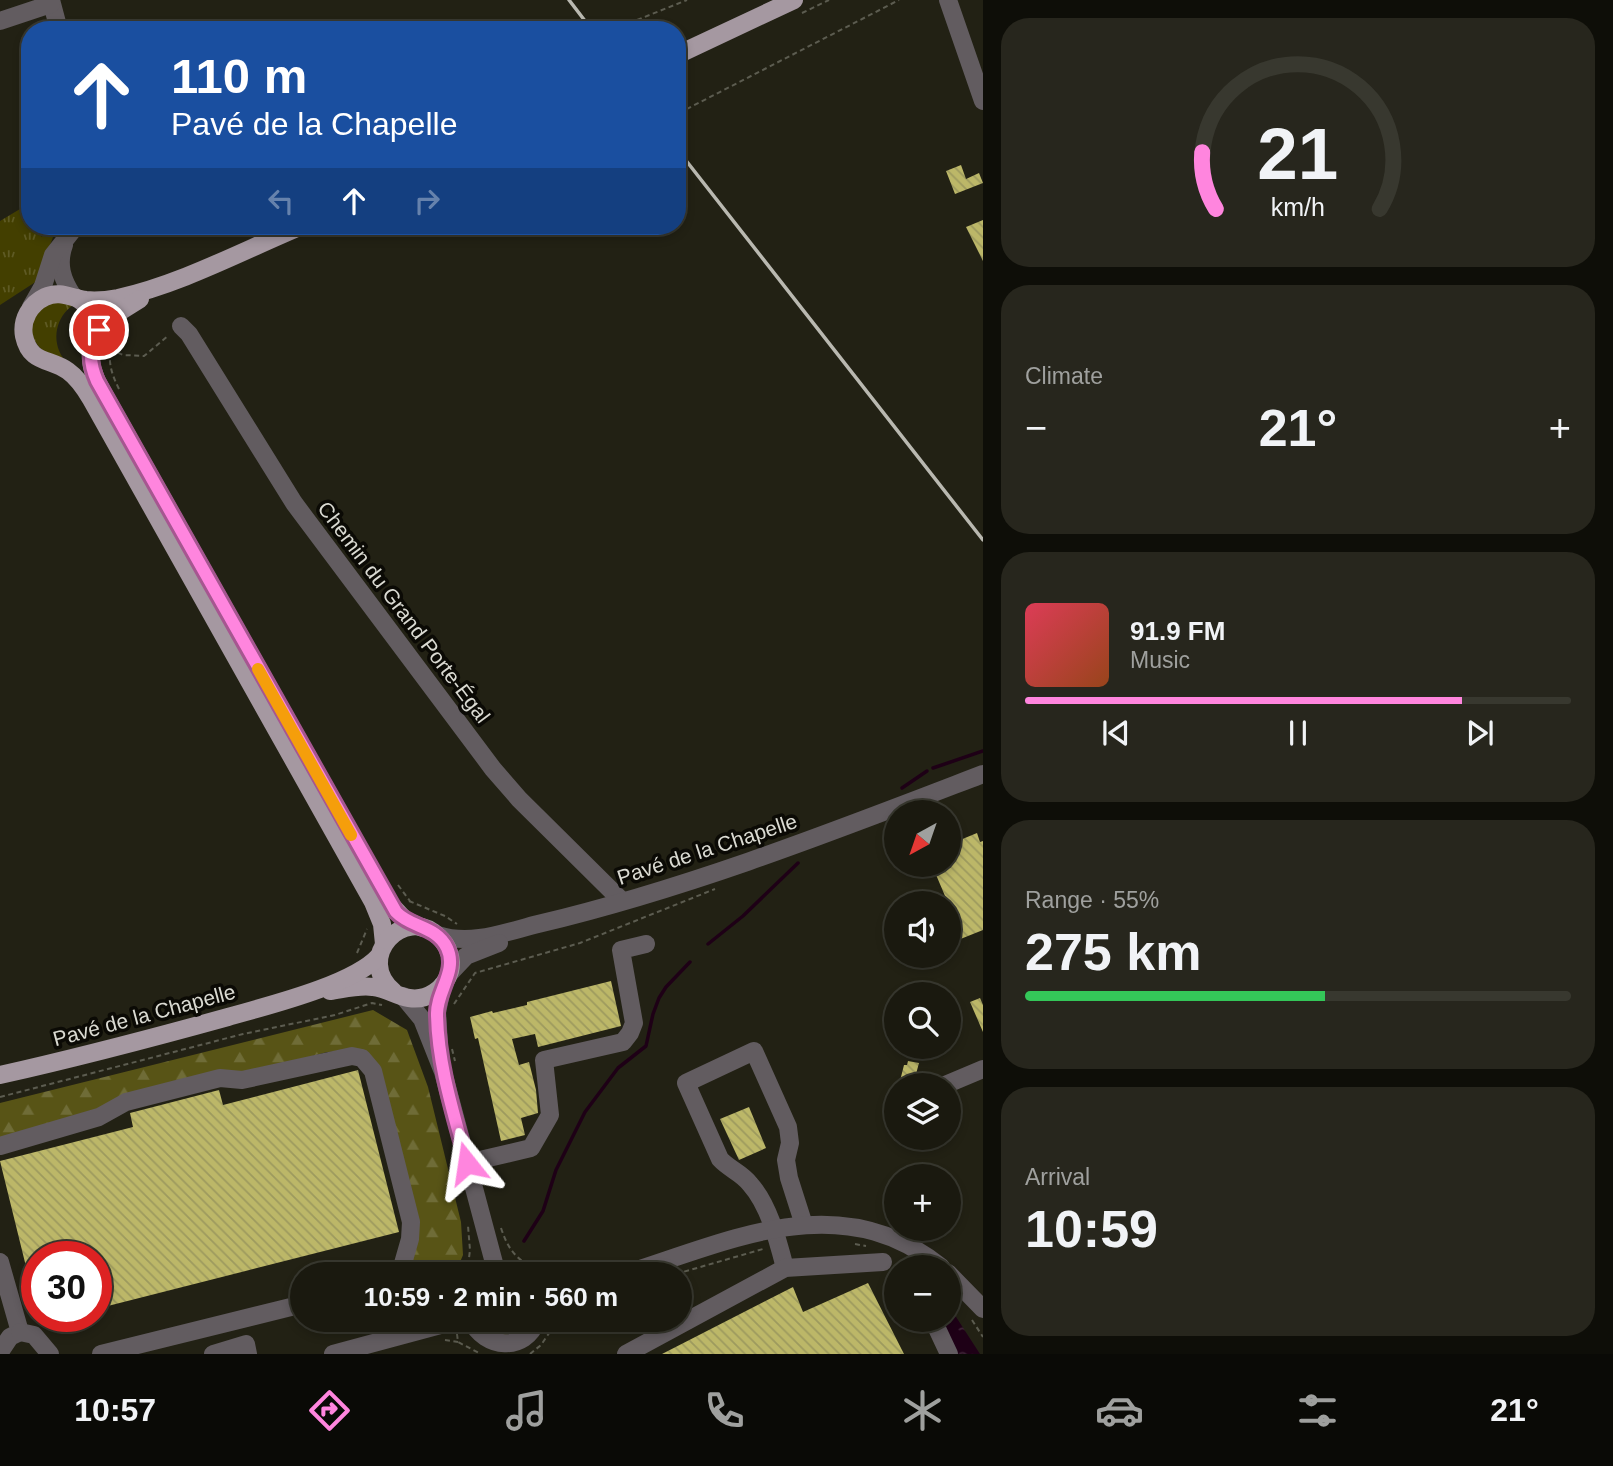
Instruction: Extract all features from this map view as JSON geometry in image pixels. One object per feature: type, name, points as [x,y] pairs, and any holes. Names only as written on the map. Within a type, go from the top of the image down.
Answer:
[{"type":"main road","points":[[686,51],[793,0]]},
{"type":"main road","points":[[281,235],[177,279],[115,298],[97,300],[64,294],[48,295],[32,307],[25,320],[25,341],[37,357],[68,371],[79,381],[98,412],[373,902],[382,924],[382,976],[399,994]]},
{"type":"main road","points":[[56,365],[78,360],[115,314],[177,279]]},
{"type":"main road","points":[[75,297],[88,307],[92,315],[91,360],[97,381],[353,840],[396,912],[405,920],[431,932],[449,953],[446,979]]},
{"type":"main road","name":"Pavé de la Chapelle","points":[[0,1075],[125,1045],[299,996],[359,971],[399,930],[411,927],[431,932]]},
{"type":"main road","name":"Pavé de la Chapelle","points":[[299,996],[365,986],[414,999],[435,992],[446,979]]},
{"type":"street","points":[[948,0],[983,101]]},
{"type":"street","points":[[0,21],[51,2],[56,21]]},
{"type":"street","points":[[32,307],[43,286],[53,255],[69,235]]},
{"type":"street","points":[[70,235],[61,253],[60,266],[65,282],[75,297]]},
{"type":"street","name":"Chemin du Grand Porte-Égal","points":[[181,326],[189,334],[294,503],[493,769],[519,799],[622,901]]},
{"type":"street","name":"Pavé de la Chapelle","points":[[431,932],[453,939],[483,937],[578,915],[752,860],[983,774]]},
{"type":"street","points":[[443,1072],[437,1012],[446,979],[459,961],[475,951],[578,915]]},
{"type":"street","points":[[467,1163],[531,1147],[550,1115],[544,1060],[623,1042],[634,1023],[621,950],[646,944]]},
{"type":"street","points":[[399,994],[422,1019],[443,1072],[494,1262]]},
{"type":"street","points":[[785,1268],[758,1194],[749,1182],[727,1168],[720,1159],[686,1083],[754,1052],[788,1127],[790,1143],[786,1160],[804,1226]]},
{"type":"street","points":[[0,1146],[99,1117],[126,1102],[220,1078],[242,1080],[352,1056],[362,1058],[373,1071],[411,1222],[410,1239],[403,1262]]},
{"type":"street","points":[[961,1078],[983,1069]]},
{"type":"street","points":[[664,1262],[773,1229],[843,1224],[884,1233]]},
{"type":"street","points":[[899,1241],[923,1255]]},
{"type":"street","points":[[0,1262],[20,1332]]},
{"type":"street","points":[[626,1354],[785,1268],[884,1266]]},
{"type":"street","points":[[961,1286],[983,1309]]},
{"type":"street","points":[[101,1354],[290,1307]]},
{"type":"street","points":[[218,1325],[219,1352],[247,1349],[239,1319]]},
{"type":"street","points":[[0,1352],[10,1337],[20,1332],[34,1335],[50,1354]]},
{"type":"street","points":[[333,1354],[416,1332]]},
{"type":"street","points":[[477,1332],[494,1342],[506,1344],[518,1342],[530,1332]]},
{"type":"street","points":[[939,1332],[949,1354]]},
{"type":"path","points":[[637,20],[687,0]]},
{"type":"path","points":[[686,109],[899,0]]},
{"type":"path","points":[[118,387],[108,359],[118,332],[126,324]]},
{"type":"path","points":[[110,349],[123,355],[144,356],[181,326]]},
{"type":"path","points":[[397,884],[410,901]]},
{"type":"path","points":[[475,974],[580,943],[720,887]]},
{"type":"path","points":[[0,1097],[243,1034],[335,1015],[372,1003]]},
{"type":"path","points":[[460,1332],[458,1342],[481,1354]]},
{"type":"green space","points":[[21,208],[21,235],[54,235],[37,281],[0,305],[0,221]]},
{"type":"green space","points":[[55,301],[73,305],[59,322],[57,329],[57,344],[63,358],[55,357],[40,348],[32,333],[34,317],[40,309]]},
{"type":"green space","points":[[373,1010],[407,1030],[428,1087],[461,1222],[463,1255],[460,1262],[409,1262],[385,1087],[354,1051],[327,1052],[0,1142],[0,1103]]},
{"type":"green space","points":[[495,1332],[515,1332],[503,1335]]},
{"type":"water","points":[[961,1325],[980,1354],[956,1354],[947,1332],[961,1332]]},
{"type":"building","points":[[961,165],[966,179],[979,173],[983,183],[955,194],[946,171]]},
{"type":"building","points":[[983,220],[983,261],[966,227]]},
{"type":"building","points":[[977,833],[980,842],[983,841],[983,930],[961,939],[961,891],[943,891],[937,877],[961,877],[961,840]]},
{"type":"building","points":[[611,981],[621,1026],[538,1047],[535,1034],[512,1039],[519,1065],[529,1062],[538,1113],[521,1118],[525,1135],[501,1141],[478,1038],[475,1039],[470,1017],[527,1005],[527,1002]]},
{"type":"building","points":[[980,998],[983,1005],[983,1032],[970,1002]]},
{"type":"building","points":[[908,1061],[919,1063],[916,1073],[902,1073],[904,1065],[907,1065]]},
{"type":"building","points":[[358,1070],[399,1232],[112,1305],[112,1241],[21,1241],[21,1246],[0,1161],[133,1127],[130,1113],[219,1090],[223,1105]]},
{"type":"building","points":[[749,1107],[766,1148],[739,1160],[720,1119]]},
{"type":"building","points":[[868,1283],[884,1315],[884,1332],[893,1332],[904,1354],[662,1354],[793,1287],[803,1312]]},
{"type":"waterway","points":[[933,768],[983,751]]},
{"type":"waterway","points":[[902,788],[927,771]]},
{"type":"waterway","points":[[708,944],[743,916],[798,863]]},
{"type":"waterway","points":[[524,1241],[543,1211],[556,1170],[585,1112],[618,1068],[646,1046],[659,998],[690,962]]},
{"type":"railway","points":[[569,0],[585,21]]},
{"type":"railway","points":[[686,160],[983,540]]},
{"type":"slow traffic","points":[[258,669],[351,835]]},
{"type":"route","points":[[99,330],[90,352],[97,381],[347,829],[396,912],[405,920],[435,933],[448,949],[450,970],[440,991],[437,1006],[439,1044],[443,1072],[467,1163]]}]
